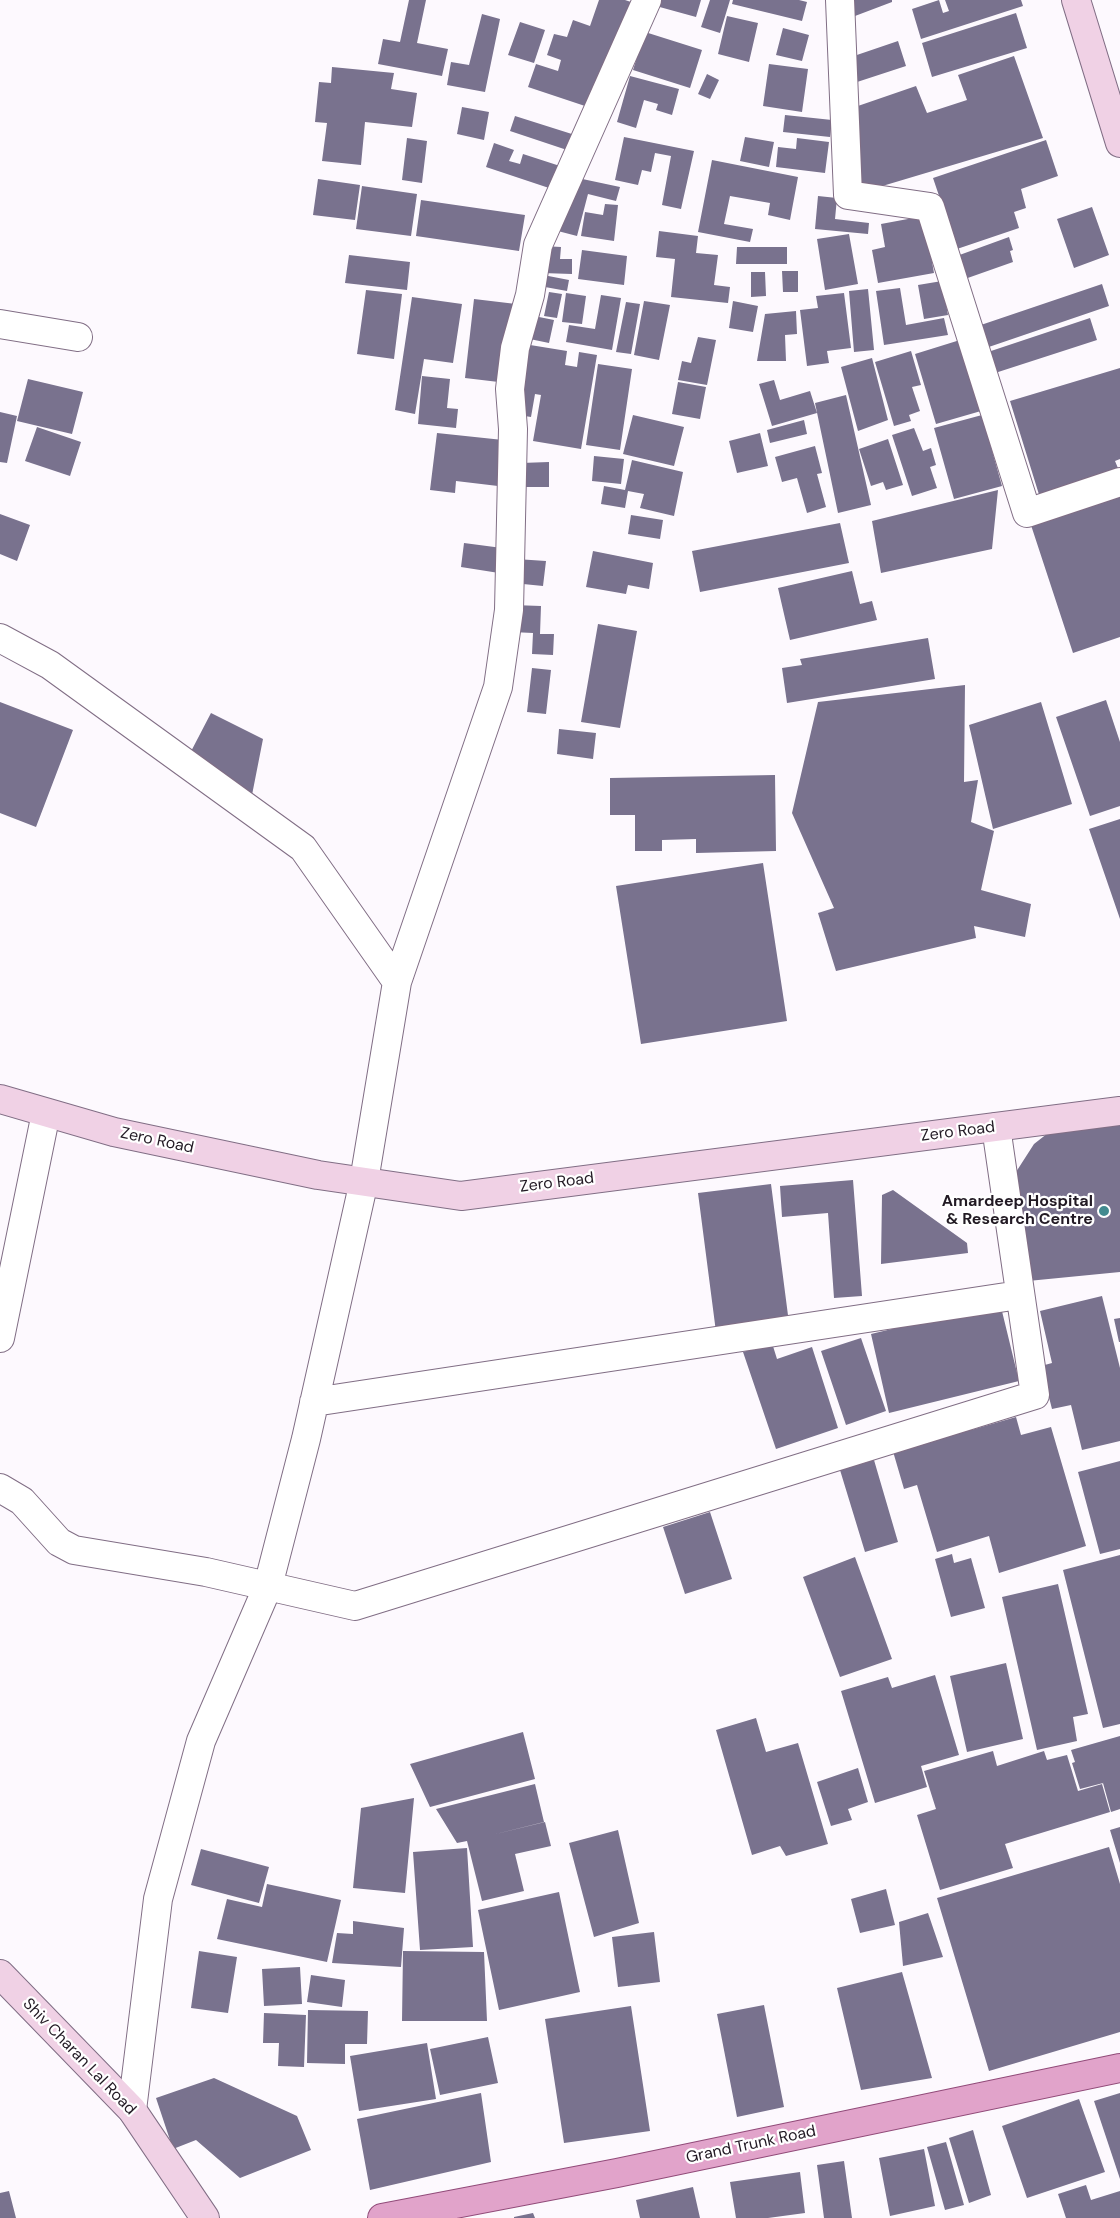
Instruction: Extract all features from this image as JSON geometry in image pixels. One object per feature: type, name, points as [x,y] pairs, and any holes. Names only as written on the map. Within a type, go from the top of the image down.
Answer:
[{"type":"main road","name":"Grand Trunk Road","points":[[382,2218],[617,2173],[1120,2068]]},
{"type":"street","points":[[132,2110],[158,1899],[201,1741],[268,1586],[314,1402],[364,1181],[398,982],[498,687],[509,610],[513,429],[510,390],[515,348],[530,295],[538,245],[647,0]]},
{"type":"street","points":[[840,0],[848,195],[930,207],[1027,513],[1120,482]]},
{"type":"street","points":[[1076,0],[1120,143]]},
{"type":"street","points":[[0,324],[78,337]]},
{"type":"street","points":[[0,638],[50,665],[303,848],[398,982]]},
{"type":"street","name":"Zero Road","points":[[0,1099],[114,1132],[318,1175],[461,1196],[1120,1111]]},
{"type":"street","points":[[0,1338],[46,1112]]},
{"type":"street","points":[[0,1488],[22,1501],[59,1542],[74,1550],[206,1572],[355,1606],[1035,1395],[996,1127]]},
{"type":"street","points":[[314,1402],[1019,1295]]},
{"type":"street","name":"Shiv Charan Lal Road","points":[[0,1974],[132,2110],[206,2218]]},
{"type":"building","points":[[409,0],[426,0],[417,43],[448,49],[442,76],[378,64],[383,39],[400,42]]},
{"type":"building","points":[[599,0],[625,0],[637,4],[591,108],[528,87],[536,64],[558,71],[561,60],[547,55],[554,34],[567,37],[573,20],[590,26]]},
{"type":"building","points":[[658,0],[701,0],[696,17],[656,6]]},
{"type":"building","points":[[710,0],[730,0],[720,33],[701,27]]},
{"type":"building","points":[[733,0],[799,0],[807,2],[802,21],[732,4]]},
{"type":"building","points":[[855,0],[892,0],[892,2],[855,16]]},
{"type":"building","points":[[939,0],[943,13],[949,11],[945,0],[1021,0],[1023,6],[921,39],[912,9]]},
{"type":"building","points":[[1016,13],[1027,48],[932,77],[922,43]]},
{"type":"building","points":[[482,14],[500,19],[485,92],[447,85],[451,62],[469,65]]},
{"type":"building","points":[[727,16],[758,23],[749,62],[718,54]]},
{"type":"building","points":[[520,22],[545,30],[534,63],[508,55]]},
{"type":"building","points":[[783,28],[809,35],[802,61],[776,55]]},
{"type":"building","points":[[645,32],[702,50],[690,88],[633,70]]},
{"type":"building","points":[[898,41],[906,66],[851,84],[851,57]]},
{"type":"building","points":[[1014,56],[1043,138],[869,190],[852,178],[855,107],[916,86],[927,113],[967,100],[958,75]]},
{"type":"building","points":[[769,64],[808,69],[802,112],[763,106]]},
{"type":"building","points":[[332,67],[394,73],[391,89],[417,93],[412,127],[365,122],[361,165],[322,161],[327,123],[315,122],[319,82],[331,83]]},
{"type":"building","points":[[707,74],[719,80],[710,99],[698,94]]},
{"type":"building","points":[[630,76],[679,89],[672,115],[656,110],[658,104],[644,100],[636,128],[617,122]]},
{"type":"building","points":[[462,107],[489,112],[484,140],[457,134]]},
{"type":"building","points":[[785,115],[832,120],[830,137],[783,132]]},
{"type":"building","points":[[515,116],[575,135],[570,151],[510,131]]},
{"type":"building","points":[[624,137],[694,151],[681,209],[662,205],[671,156],[655,153],[651,172],[642,170],[638,185],[615,180]]},
{"type":"building","points":[[745,137],[774,142],[769,167],[740,161]]},
{"type":"building","points":[[407,138],[427,141],[422,183],[402,180]]},
{"type":"building","points":[[797,138],[829,142],[825,173],[776,167],[778,147],[796,149]]},
{"type":"building","points":[[1046,140],[1058,176],[1021,189],[1026,208],[1014,212],[1019,228],[957,249],[933,178]]},
{"type":"building","points":[[494,143],[514,150],[509,161],[520,164],[523,154],[560,166],[552,189],[486,167]]},
{"type":"building","points":[[712,160],[798,177],[790,220],[768,215],[770,203],[730,196],[724,224],[753,229],[750,242],[698,232]]},
{"type":"building","points":[[573,177],[620,187],[616,201],[588,194],[577,236],[554,230]]},
{"type":"building","points":[[318,179],[360,185],[355,220],[313,215]]},
{"type":"building","points":[[362,186],[417,194],[411,236],[356,229]]},
{"type":"building","points":[[818,196],[837,198],[835,219],[869,223],[868,234],[815,229]]},
{"type":"building","points":[[421,200],[525,215],[519,251],[416,236]]},
{"type":"building","points":[[605,204],[618,205],[614,241],[581,236],[585,212],[603,215]]},
{"type":"building","points":[[1092,207],[1109,255],[1074,268],[1057,219]]},
{"type":"building","points":[[924,216],[934,273],[878,283],[872,250],[885,247],[881,224]]},
{"type":"building","points":[[659,231],[698,236],[696,253],[718,255],[714,285],[730,287],[728,303],[671,297],[675,259],[656,257]]},
{"type":"building","points":[[849,234],[858,284],[825,290],[817,239]]},
{"type":"building","points":[[1009,237],[1013,250],[1010,251],[1013,262],[962,280],[954,257]]},
{"type":"building","points":[[543,246],[561,247],[560,259],[572,259],[572,274],[542,273]]},
{"type":"building","points":[[737,247],[787,247],[787,264],[736,264]]},
{"type":"building","points":[[582,250],[627,256],[624,285],[578,279]]},
{"type":"building","points":[[349,255],[410,262],[407,290],[345,283]]},
{"type":"building","points":[[782,271],[798,271],[798,292],[783,292]]},
{"type":"building","points":[[751,272],[765,272],[766,296],[751,297]]},
{"type":"building","points":[[538,274],[569,280],[567,291],[545,287],[539,317],[554,320],[549,343],[525,338]]},
{"type":"building","points":[[942,281],[948,315],[924,319],[918,285]]},
{"type":"building","points":[[1102,284],[1109,306],[980,350],[972,328]]},
{"type":"building","points":[[900,288],[906,325],[944,318],[948,335],[884,345],[876,291]]},
{"type":"building","points":[[868,289],[874,350],[854,352],[849,291]]},
{"type":"building","points":[[366,290],[402,294],[394,359],[357,354]]},
{"type":"building","points":[[549,292],[562,294],[557,318],[544,316]]},
{"type":"building","points":[[566,293],[586,296],[582,324],[562,322]]},
{"type":"building","points":[[844,293],[851,348],[827,351],[829,363],[807,366],[800,310],[818,308],[816,296]]},
{"type":"building","points":[[601,295],[621,298],[612,350],[566,342],[569,325],[595,329]]},
{"type":"building","points":[[412,297],[462,304],[453,363],[424,359],[415,414],[395,410]]},
{"type":"building","points":[[474,299],[516,304],[507,383],[465,378]]},
{"type":"building","points":[[644,301],[670,305],[659,360],[634,355]]},
{"type":"building","points":[[733,301],[758,306],[753,332],[729,328]]},
{"type":"building","points":[[626,302],[640,304],[631,354],[616,352]]},
{"type":"building","points":[[796,311],[797,334],[785,335],[786,361],[757,361],[765,314]]},
{"type":"building","points":[[1090,318],[1097,340],[992,374],[985,353]]},
{"type":"building","points":[[698,337],[716,340],[707,385],[678,380],[682,361],[691,363]]},
{"type":"building","points":[[960,340],[981,411],[936,424],[915,354]]},
{"type":"building","points":[[524,344],[567,351],[565,365],[577,367],[579,352],[597,355],[581,449],[533,441],[541,395],[535,394],[531,417],[512,414]]},
{"type":"building","points":[[911,351],[921,385],[912,387],[920,411],[909,415],[911,421],[894,426],[875,362]]},
{"type":"building","points":[[872,358],[888,420],[858,431],[841,367]]},
{"type":"building","points":[[598,364],[632,369],[620,450],[586,445]]},
{"type":"building","points":[[1120,368],[1120,459],[1115,461],[1120,473],[1041,501],[1010,401]]},
{"type":"building","points":[[422,376],[450,379],[447,408],[458,409],[456,428],[418,424]]},
{"type":"building","points":[[28,379],[83,392],[72,434],[17,421]]},
{"type":"building","points":[[774,380],[780,400],[810,391],[817,413],[772,426],[759,384]]},
{"type":"building","points":[[678,382],[706,387],[700,419],[672,414]]},
{"type":"building","points":[[846,395],[871,505],[838,513],[815,403]]},
{"type":"building","points":[[0,412],[17,416],[7,463],[0,462]]},
{"type":"building","points":[[633,415],[684,427],[674,466],[623,454]]},
{"type":"building","points":[[982,415],[1002,486],[954,499],[934,428]]},
{"type":"building","points":[[804,420],[807,434],[770,443],[767,430]]},
{"type":"building","points":[[37,427],[81,442],[70,476],[25,461]]},
{"type":"building","points":[[914,428],[923,451],[931,448],[936,465],[930,467],[937,488],[912,496],[892,435]]},
{"type":"building","points":[[437,433],[503,440],[498,486],[456,481],[455,493],[430,490]]},
{"type":"building","points":[[760,433],[768,466],[737,473],[729,441]]},
{"type":"building","points":[[888,439],[903,485],[886,490],[883,482],[871,486],[859,449]]},
{"type":"building","points":[[815,446],[822,473],[817,474],[826,507],[807,513],[797,478],[782,482],[775,457]]},
{"type":"building","points":[[594,456],[624,459],[621,484],[592,481]]},
{"type":"building","points":[[632,460],[683,472],[674,516],[640,508],[644,494],[628,491],[625,508],[601,504],[604,486],[625,490]]},
{"type":"building","points":[[549,462],[549,487],[521,487],[521,463]]},
{"type":"building","points":[[1120,487],[1120,637],[1073,653],[1028,516]]},
{"type":"building","points":[[998,490],[992,549],[881,573],[872,521]]},
{"type":"building","points":[[0,514],[30,525],[17,561],[0,554]]},
{"type":"building","points":[[631,515],[663,520],[660,539],[628,534]]},
{"type":"building","points":[[840,523],[849,563],[700,592],[692,551]]},
{"type":"building","points":[[464,543],[502,548],[499,573],[461,567]]},
{"type":"building","points":[[593,551],[653,563],[649,589],[628,585],[626,594],[586,587]]},
{"type":"building","points":[[516,559],[546,561],[543,586],[513,583]]},
{"type":"building","points":[[852,571],[860,604],[872,601],[877,620],[790,640],[778,588]]},
{"type":"building","points":[[513,605],[541,606],[540,634],[554,634],[553,655],[532,654],[533,633],[512,632]]},
{"type":"building","points":[[598,624],[637,631],[620,728],[581,722]]},
{"type":"building","points":[[928,638],[935,679],[787,703],[782,668],[802,665],[800,659]]},
{"type":"building","points":[[532,668],[551,670],[546,714],[527,712]]},
{"type":"building","points":[[965,685],[964,782],[978,780],[971,822],[994,831],[981,890],[1031,904],[1025,937],[974,926],[976,938],[836,971],[818,913],[834,908],[792,813],[818,702]]},
{"type":"building","points":[[1106,700],[1120,742],[1120,806],[1090,816],[1056,717]]},
{"type":"building","points":[[0,702],[73,730],[36,827],[0,813]]},
{"type":"building","points":[[1041,702],[1072,804],[993,829],[969,725]]},
{"type":"building","points":[[211,713],[263,739],[252,795],[186,761]]},
{"type":"building","points":[[559,729],[596,733],[593,759],[557,754]]},
{"type":"building","points":[[775,775],[776,851],[696,853],[696,839],[662,840],[662,851],[635,851],[635,815],[610,815],[610,778]]},
{"type":"building","points":[[1120,819],[1120,919],[1089,829]]},
{"type":"building","points":[[763,863],[787,1021],[641,1044],[616,886]]},
{"type":"building","points":[[1120,1122],[1120,1272],[1028,1281],[1016,1172],[1034,1144],[1057,1126]]},
{"type":"building","points":[[853,1180],[862,1296],[834,1298],[828,1213],[782,1217],[780,1186]]},
{"type":"building","points":[[771,1184],[789,1323],[716,1332],[698,1193]]},
{"type":"building","points":[[893,1190],[967,1243],[968,1253],[881,1264],[882,1195]]},
{"type":"building","points":[[1102,1296],[1120,1368],[1120,1441],[1082,1450],[1071,1405],[1052,1409],[1041,1366],[1052,1363],[1040,1311]]},
{"type":"building","points":[[1000,1303],[1019,1381],[889,1413],[871,1334]]},
{"type":"building","points":[[1120,1318],[1120,1342],[1119,1342],[1114,1319]]},
{"type":"building","points":[[861,1338],[886,1411],[846,1425],[821,1351]]},
{"type":"building","points":[[772,1343],[777,1359],[812,1347],[838,1428],[776,1449],[743,1352]]},
{"type":"building","points":[[1016,1417],[1021,1435],[1051,1427],[1086,1546],[999,1573],[989,1536],[937,1552],[917,1485],[904,1489],[892,1448],[969,1425],[971,1430]]},
{"type":"building","points":[[874,1460],[898,1542],[865,1552],[840,1470]]},
{"type":"building","points":[[1120,1461],[1120,1549],[1100,1554],[1078,1472]]},
{"type":"building","points":[[710,1512],[732,1579],[685,1594],[663,1527]]},
{"type":"building","points":[[952,1554],[954,1563],[971,1558],[985,1608],[951,1617],[935,1559]]},
{"type":"building","points":[[1120,1555],[1120,1724],[1103,1728],[1063,1570]]},
{"type":"building","points":[[855,1557],[892,1659],[840,1677],[803,1577]]},
{"type":"building","points":[[1058,1584],[1088,1714],[1073,1717],[1077,1741],[1037,1750],[1002,1597]]},
{"type":"building","points":[[1006,1663],[1023,1739],[967,1752],[950,1676]]},
{"type":"building","points":[[935,1675],[959,1755],[921,1766],[927,1787],[875,1803],[841,1691],[888,1677],[892,1688]]},
{"type":"building","points":[[756,1718],[766,1752],[798,1743],[828,1844],[786,1856],[780,1846],[752,1855],[716,1730]]},
{"type":"building","points":[[523,1732],[535,1779],[430,1807],[410,1764]]},
{"type":"building","points":[[1120,1736],[1120,1809],[1111,1812],[1103,1783],[1080,1789],[1072,1763],[1075,1762],[1071,1750]]},
{"type":"building","points":[[993,1751],[997,1766],[1044,1751],[1047,1760],[1067,1755],[1078,1791],[1102,1784],[1110,1812],[1005,1844],[1013,1868],[940,1890],[917,1815],[936,1809],[924,1771]]},
{"type":"building","points":[[858,1768],[868,1802],[848,1809],[852,1820],[831,1826],[817,1782]]},
{"type":"building","points":[[535,1784],[544,1822],[492,1835],[545,1822],[551,1846],[515,1854],[524,1891],[482,1901],[467,1841],[457,1843],[436,1809]]},
{"type":"building","points":[[414,1798],[405,1893],[353,1888],[361,1808]]},
{"type":"building","points":[[1120,1827],[1120,1863],[1110,1830]]},
{"type":"building","points":[[618,1830],[639,1923],[594,1937],[569,1843]]},
{"type":"building","points":[[1109,1847],[1120,1884],[1120,2032],[989,2071],[937,1898]]},
{"type":"building","points":[[467,1848],[473,1947],[420,1950],[413,1852]]},
{"type":"building","points":[[201,1849],[269,1867],[259,1903],[191,1885]]},
{"type":"building","points":[[267,1884],[341,1900],[327,1962],[217,1939],[227,1899],[262,1907]]},
{"type":"building","points":[[886,1889],[895,1925],[860,1933],[851,1899]]},
{"type":"building","points":[[559,1892],[580,1992],[499,2010],[478,1910]]},
{"type":"building","points":[[928,1913],[943,1957],[903,1966],[899,1922]]},
{"type":"building","points":[[353,1921],[404,1928],[401,1967],[332,1963],[337,1933],[353,1934]]},
{"type":"building","points":[[654,1932],[660,1982],[618,1987],[612,1937]]},
{"type":"building","points":[[199,1951],[237,1957],[228,2013],[191,2008]]},
{"type":"building","points":[[403,1951],[484,1952],[487,2021],[402,2021]]},
{"type":"building","points":[[300,1967],[302,2004],[264,2006],[262,1969]]},
{"type":"building","points":[[902,1972],[932,2078],[861,2090],[837,1988]]},
{"type":"building","points":[[311,1975],[345,1980],[342,2007],[307,2002]]},
{"type":"building","points":[[764,2005],[784,2107],[737,2117],[717,2014]]},
{"type":"building","points":[[631,2006],[650,2131],[564,2143],[545,2019]]},
{"type":"building","points":[[308,2010],[368,2011],[367,2044],[345,2044],[345,2064],[307,2063]]},
{"type":"building","points":[[264,2013],[306,2015],[304,2067],[278,2066],[279,2043],[263,2043]]},
{"type":"building","points":[[488,2037],[498,2083],[440,2095],[430,2049]]},
{"type":"building","points":[[427,2043],[436,2099],[359,2111],[350,2056]]},
{"type":"building","points":[[214,2078],[297,2116],[311,2150],[240,2178],[196,2140],[173,2149],[156,2098]]},
{"type":"building","points":[[481,2093],[491,2162],[370,2190],[357,2119]]},
{"type":"building","points":[[1120,2093],[1120,2179],[1094,2101]]},
{"type":"building","points":[[1079,2099],[1105,2172],[1027,2198],[1002,2126]]},
{"type":"building","points":[[973,2130],[991,2195],[969,2203],[949,2138]]},
{"type":"building","points":[[946,2142],[964,2205],[945,2210],[927,2147]]},
{"type":"building","points":[[924,2149],[935,2206],[890,2216],[879,2158]]},
{"type":"building","points":[[844,2161],[852,2218],[824,2218],[817,2165]]},
{"type":"building","points":[[800,2172],[805,2213],[768,2218],[736,2218],[730,2182]]},
{"type":"building","points":[[1086,2185],[1091,2200],[1120,2191],[1120,2218],[1066,2218],[1058,2194]]},
{"type":"building","points":[[693,2187],[700,2218],[640,2218],[636,2200]]},
{"type":"building","points":[[9,2191],[16,2218],[0,2218],[0,2193]]},
{"type":"building","points":[[533,2213],[535,2218],[514,2218],[514,2217]]},
{"type":"place","name":"Amardeep Hospital & Research Centre","points":[[1104,1211]]}]
